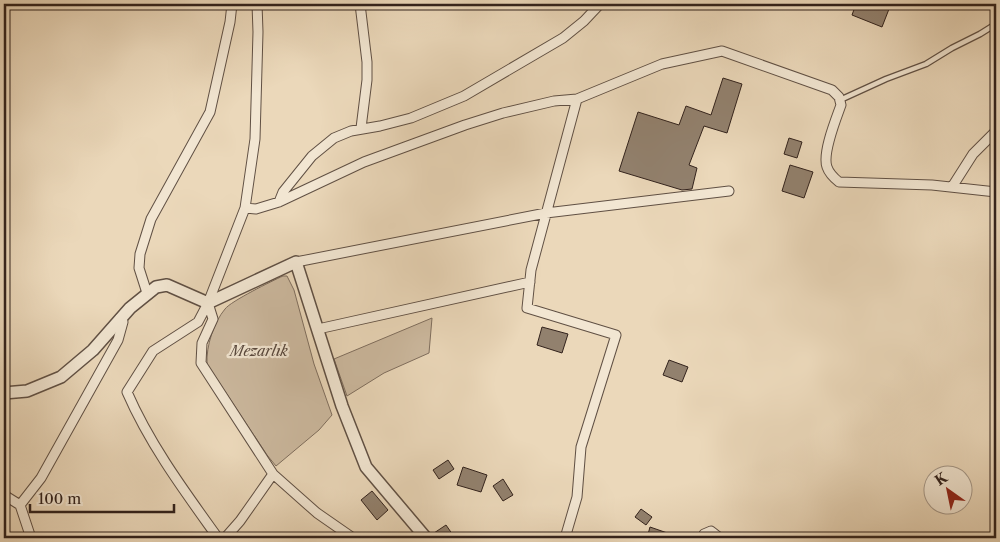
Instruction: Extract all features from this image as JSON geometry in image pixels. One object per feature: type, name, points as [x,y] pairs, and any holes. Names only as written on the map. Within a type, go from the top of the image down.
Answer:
[{"type":"street","points":[[147,293],[139,268],[140,254],[151,219],[210,112],[230,22],[232,4]]},
{"type":"street","points":[[218,538],[175,477],[138,417],[127,392],[153,351],[198,322],[208,304],[245,208],[255,139],[257,4]]},
{"type":"street","points":[[360,4],[367,62],[367,80],[361,128]]},
{"type":"street","points":[[279,202],[283,192],[319,149],[334,138],[361,128],[380,126],[411,118],[464,96],[563,38],[584,21],[600,4]]},
{"type":"street","points":[[245,208],[256,209],[279,202],[364,162],[465,125],[502,113],[554,101],[577,99],[662,64],[722,51],[832,90],[839,97],[841,105],[826,155],[826,165],[834,178],[839,182],[932,185],[996,192]]},
{"type":"street","points":[[565,538],[577,497],[581,447],[616,335],[527,308],[531,270],[577,99]]},
{"type":"street","points":[[952,187],[973,154],[996,131]]},
{"type":"street","points":[[208,304],[296,262],[546,213],[728,191]]},
{"type":"street","points":[[296,262],[342,406],[366,467],[426,538]]},
{"type":"street","points":[[318,329],[530,282]]},
{"type":"street","points":[[4,393],[27,391],[61,377],[93,350],[120,318],[147,293],[156,287],[167,285],[208,304],[213,319],[202,343],[201,363],[273,474],[317,512],[353,538]]},
{"type":"street","points":[[20,505],[41,478],[118,340],[123,322],[120,318]]},
{"type":"street","points":[[225,538],[240,521],[273,474]]},
{"type":"street","points":[[4,496],[20,505],[31,538]]},
{"type":"street","points":[[702,538],[704,534],[711,531],[720,538]]},
{"type":"lane","points":[[840,100],[886,79],[926,64],[996,24]]},
{"type":"green space","name":"Mezarlık","points":[[283,276],[287,276],[294,290],[314,364],[332,415],[319,430],[276,466],[207,364],[207,357],[214,327],[225,309],[243,296]]},
{"type":"green space","points":[[432,318],[429,353],[384,373],[347,396],[334,359]]},
{"type":"building","points":[[856,4],[876,4],[889,9],[882,27],[852,15]]},
{"type":"building","points":[[723,78],[742,84],[727,133],[704,126],[689,165],[697,168],[692,189],[682,190],[619,171],[638,112],[679,125],[686,106],[711,115]]},
{"type":"building","points":[[789,138],[802,142],[797,158],[784,154]]},
{"type":"building","points":[[790,165],[813,172],[804,198],[782,191]]},
{"type":"building","points":[[542,327],[568,334],[562,353],[537,345]]},
{"type":"building","points":[[669,360],[688,367],[682,382],[663,375]]},
{"type":"building","points":[[448,460],[454,469],[439,479],[433,470]]},
{"type":"building","points":[[463,467],[487,475],[481,492],[457,485]]},
{"type":"building","points":[[503,479],[513,495],[503,501],[493,486]]},
{"type":"building","points":[[372,491],[388,510],[377,520],[361,500]]},
{"type":"building","points":[[641,509],[652,517],[646,525],[635,517]]},
{"type":"building","points":[[446,525],[455,538],[438,538],[434,533]]},
{"type":"building","points":[[650,527],[676,536],[676,538],[647,538]]}]
